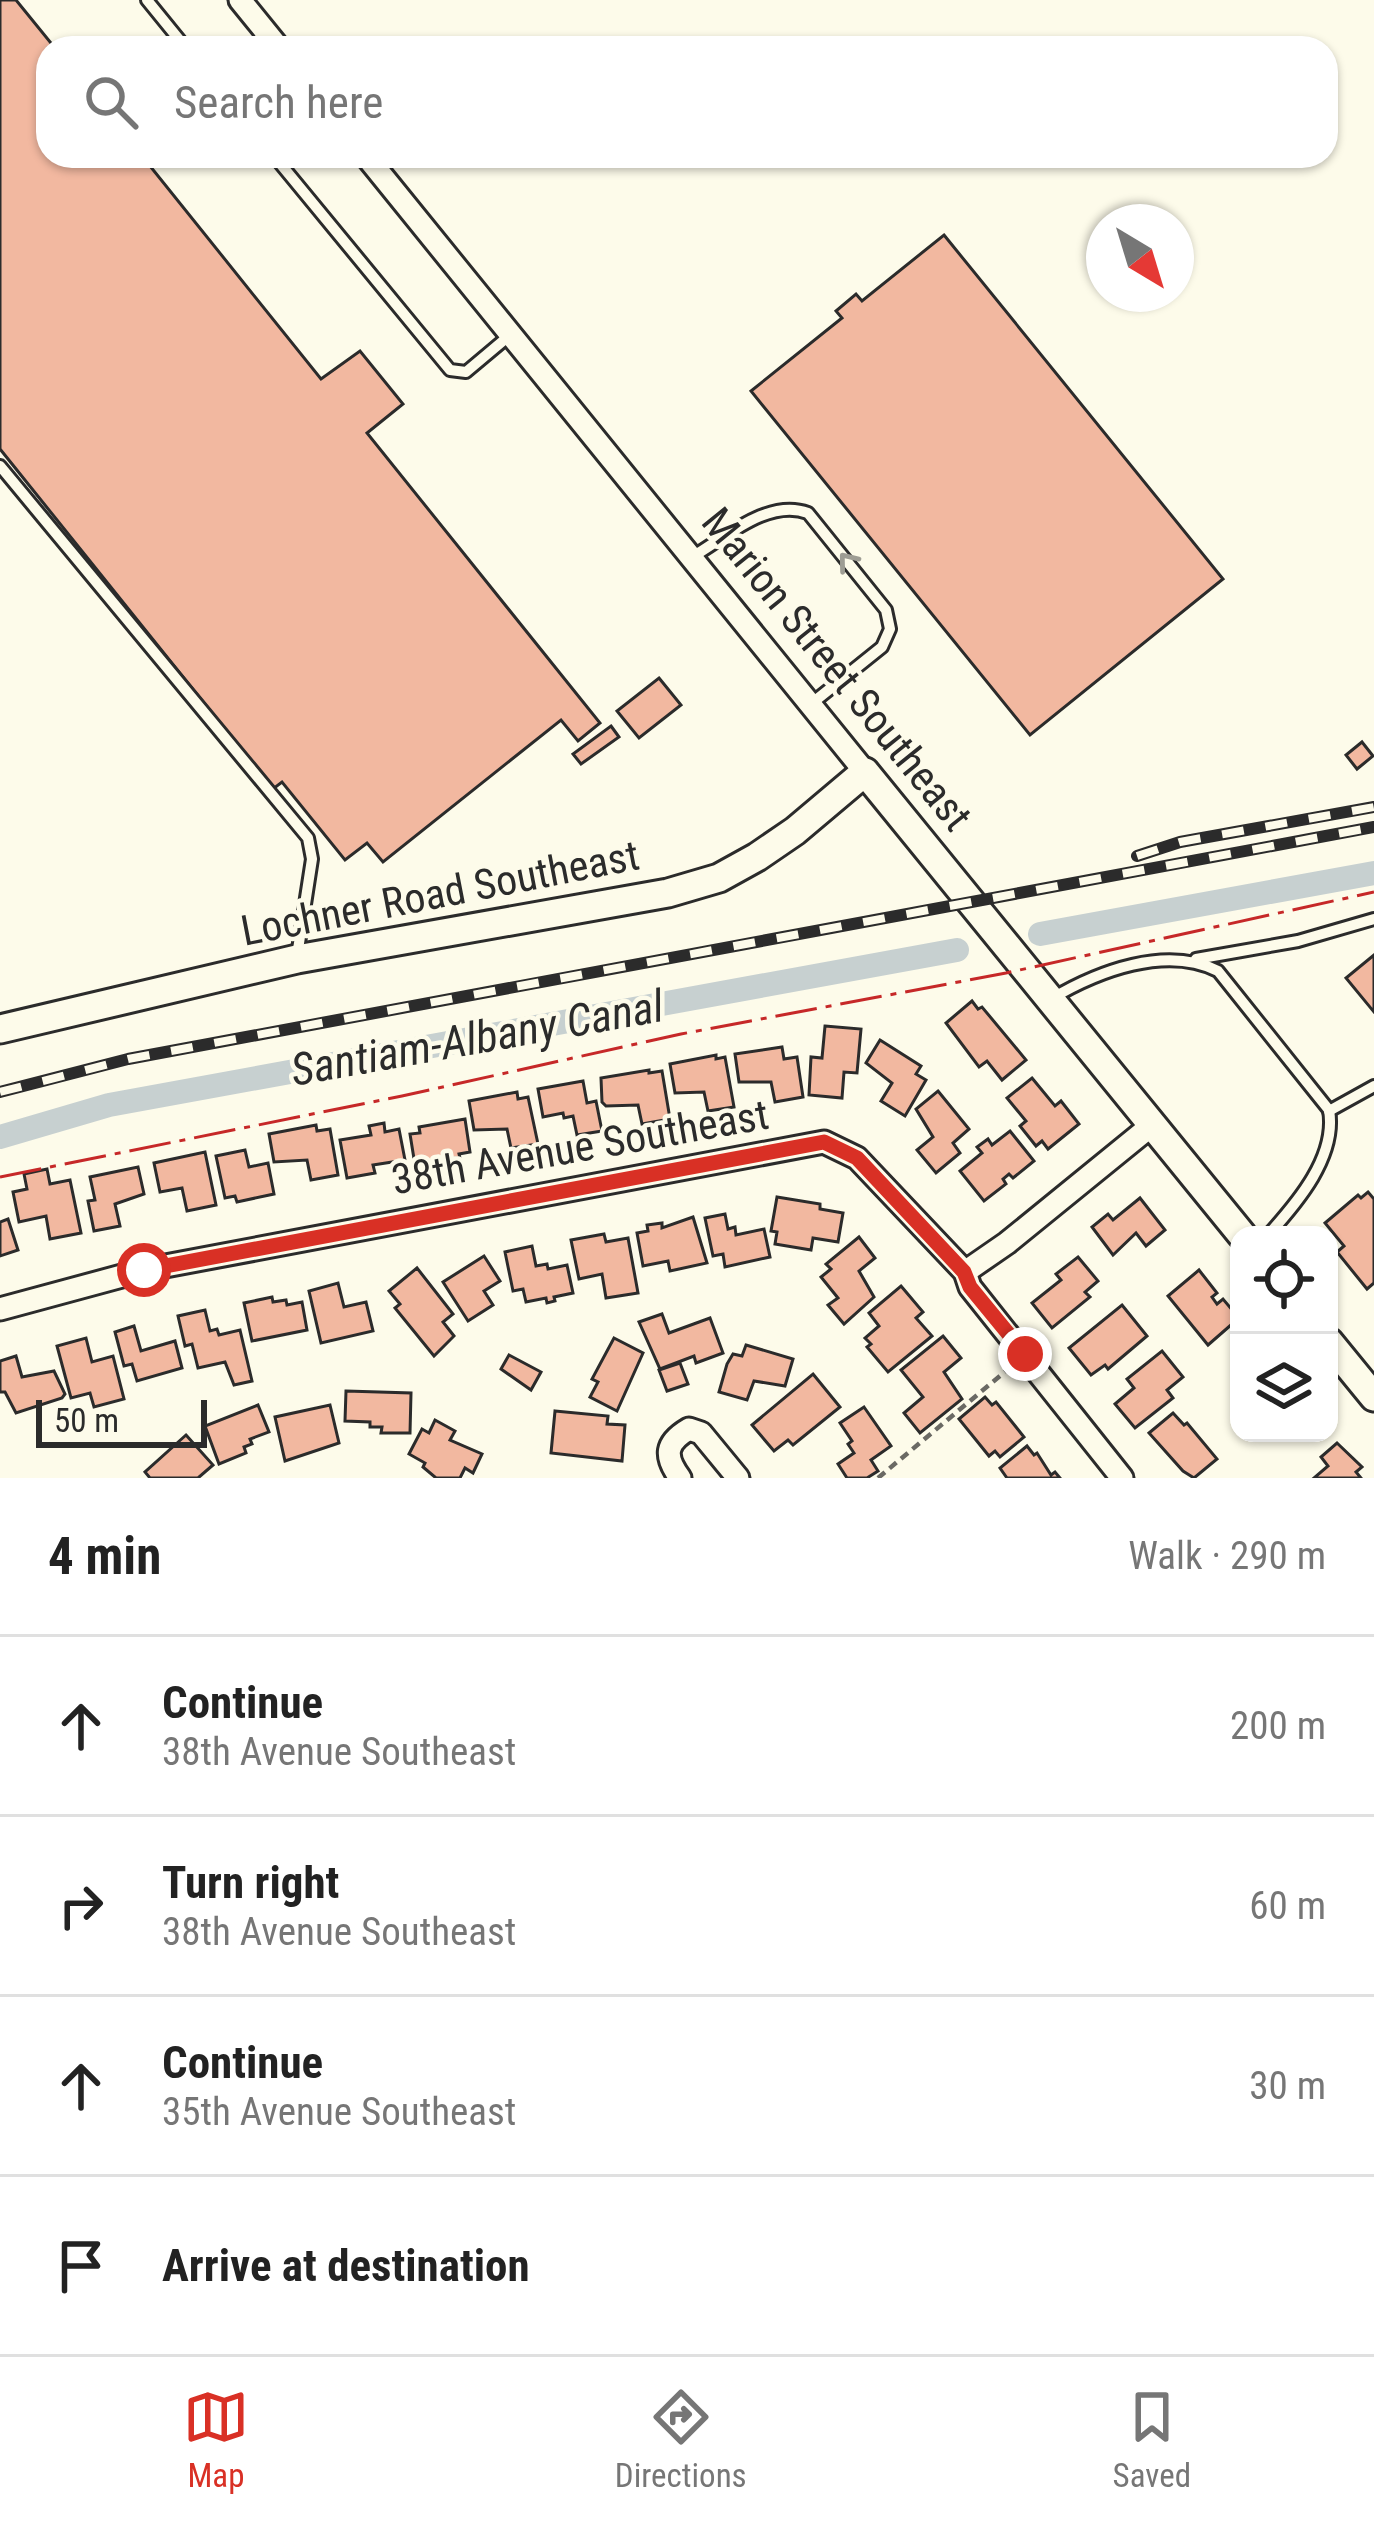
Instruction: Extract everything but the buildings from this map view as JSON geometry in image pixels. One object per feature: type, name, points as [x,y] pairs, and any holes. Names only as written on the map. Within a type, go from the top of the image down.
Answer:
[{"type":"street","points":[[240,0],[269,36]]},
{"type":"street","name":"Marion Street Southeast","points":[[376,168],[1235,1226]]},
{"type":"street","name":"Lochner Road Southeast","points":[[0,1029],[296,959],[645,897],[719,878],[795,831],[865,772]]},
{"type":"street","points":[[964,1272],[1007,1243],[1152,1125]]},
{"type":"street","name":"38th Avenue Southeast","points":[[0,1309],[144,1270],[824,1142],[857,1158],[964,1272],[970,1287],[1122,1478]]},
{"type":"street","points":[[1338,1353],[1374,1397]]},
{"type":"street","points":[[680,1478],[668,1462],[668,1448],[689,1429],[701,1432],[738,1478]]},
{"type":"lane","points":[[147,0],[176,36]]},
{"type":"lane","points":[[284,168],[451,370],[466,372],[511,334]]},
{"type":"lane","points":[[0,466],[308,838],[312,860],[296,959]]},
{"type":"lane","points":[[692,557],[774,509],[808,513],[886,610],[890,628],[881,646],[811,704]]},
{"type":"lane","points":[[1051,999],[1090,976],[1298,940],[1374,919]]},
{"type":"lane","points":[[1195,959],[1218,971],[1329,1111],[1333,1132],[1320,1164],[1276,1226]]},
{"type":"lane","points":[[1329,1111],[1374,1086]]},
{"type":"path","points":[[878,1478],[1025,1354]]},
{"type":"waterway","name":"Santiam-Albany Canal","points":[[1040,934],[1374,873]]},
{"type":"waterway","name":"Santiam-Albany Canal","points":[[0,1137],[109,1105],[957,950]]},
{"type":"railway","points":[[1137,856],[1180,842],[1374,807]]},
{"type":"railway","points":[[0,1092],[128,1059],[1374,827]]},
{"type":"power","points":[[0,1177],[681,1034],[1006,973],[1374,892]]},
{"type":"route","points":[[144,1270],[824,1142],[857,1158],[876,1175],[964,1272],[970,1287],[1025,1354]]}]
